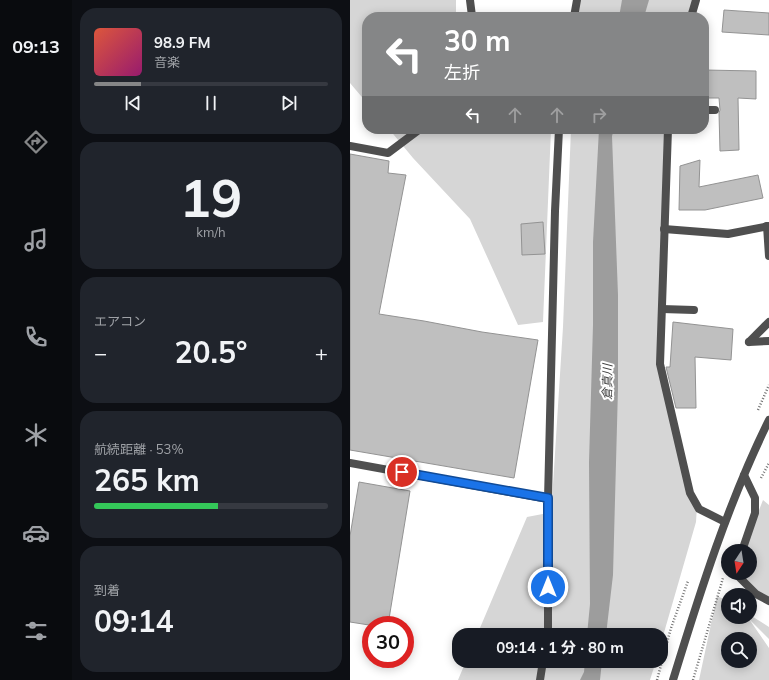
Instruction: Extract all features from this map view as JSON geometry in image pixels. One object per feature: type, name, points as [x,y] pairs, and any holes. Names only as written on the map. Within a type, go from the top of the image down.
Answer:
[{"type":"street","points":[[470,0],[472,12]]},
{"type":"street","points":[[575,12],[577,0]]},
{"type":"street","points":[[692,12],[696,0]]},
{"type":"street","points":[[709,110],[715,110]]},
{"type":"street","points":[[350,146],[388,153],[413,134]]},
{"type":"street","points":[[548,628],[548,498],[555,211],[559,134]]},
{"type":"street","points":[[668,134],[660,364],[690,493],[699,509],[725,522]]},
{"type":"street","points":[[664,229],[728,234],[768,226],[769,256]]},
{"type":"street","points":[[662,309],[694,310]]},
{"type":"street","points":[[769,322],[749,342],[769,341]]},
{"type":"street","points":[[673,680],[698,597],[725,522],[769,420]]},
{"type":"street","points":[[350,463],[548,498]]},
{"type":"street","points":[[744,475],[755,498],[755,513],[744,544]]},
{"type":"street","points":[[742,580],[756,594],[769,601]]},
{"type":"street","points":[[540,680],[542,668]]},
{"type":"path","points":[[693,680],[723,580]]},
{"type":"shaded area","points":[[350,0],[456,0],[456,12],[362,12],[362,97],[350,83]]},
{"type":"shaded area","points":[[577,0],[695,0],[691,12],[576,12]]},
{"type":"shaded area","points":[[393,134],[551,134],[543,322],[518,325],[470,219],[413,158]]},
{"type":"shaded area","points":[[571,134],[669,134],[660,364],[697,506],[696,522],[665,628],[548,628],[547,594],[545,628],[480,628],[527,517],[548,513],[549,548],[563,327]]},
{"type":"shaded area","points":[[763,500],[769,505],[769,600],[757,590],[757,588],[754,588],[744,580],[757,580],[757,544],[746,544]]},
{"type":"shaded area","points":[[717,596],[721,598],[721,624],[752,624],[769,648],[769,680],[699,680]]},
{"type":"shaded area","points":[[757,619],[769,627],[769,639],[754,624],[757,624]]},
{"type":"shaded area","points":[[463,668],[654,668],[650,680],[458,680]]},
{"type":"water","points":[[622,0],[649,0],[645,12],[620,12]]},
{"type":"water","name":"倉真川","points":[[599,134],[613,134],[618,295],[618,388],[613,575],[607,628],[588,628],[590,604],[589,462],[593,325],[593,242]]},
{"type":"water","points":[[584,668],[601,668],[600,680],[580,680]]},
{"type":"building","points":[[724,10],[769,13],[769,35],[722,32]]},
{"type":"building","points":[[709,70],[756,71],[756,99],[738,98],[739,150],[720,151],[719,98],[709,98]]},
{"type":"building","points":[[350,154],[389,161],[388,173],[406,175],[379,314],[538,340],[514,478],[350,450]]},
{"type":"building","points":[[700,160],[699,187],[758,175],[763,198],[705,210],[679,210],[680,166]]},
{"type":"building","points":[[543,222],[545,254],[522,255],[521,224]]},
{"type":"building","points":[[673,322],[733,329],[731,360],[695,357],[696,408],[676,408],[666,367],[670,367]]},
{"type":"building","points":[[359,482],[410,491],[389,616],[362,616],[362,624],[350,622],[350,536]]},
{"type":"route","points":[[402,472],[548,498],[548,587]]}]
